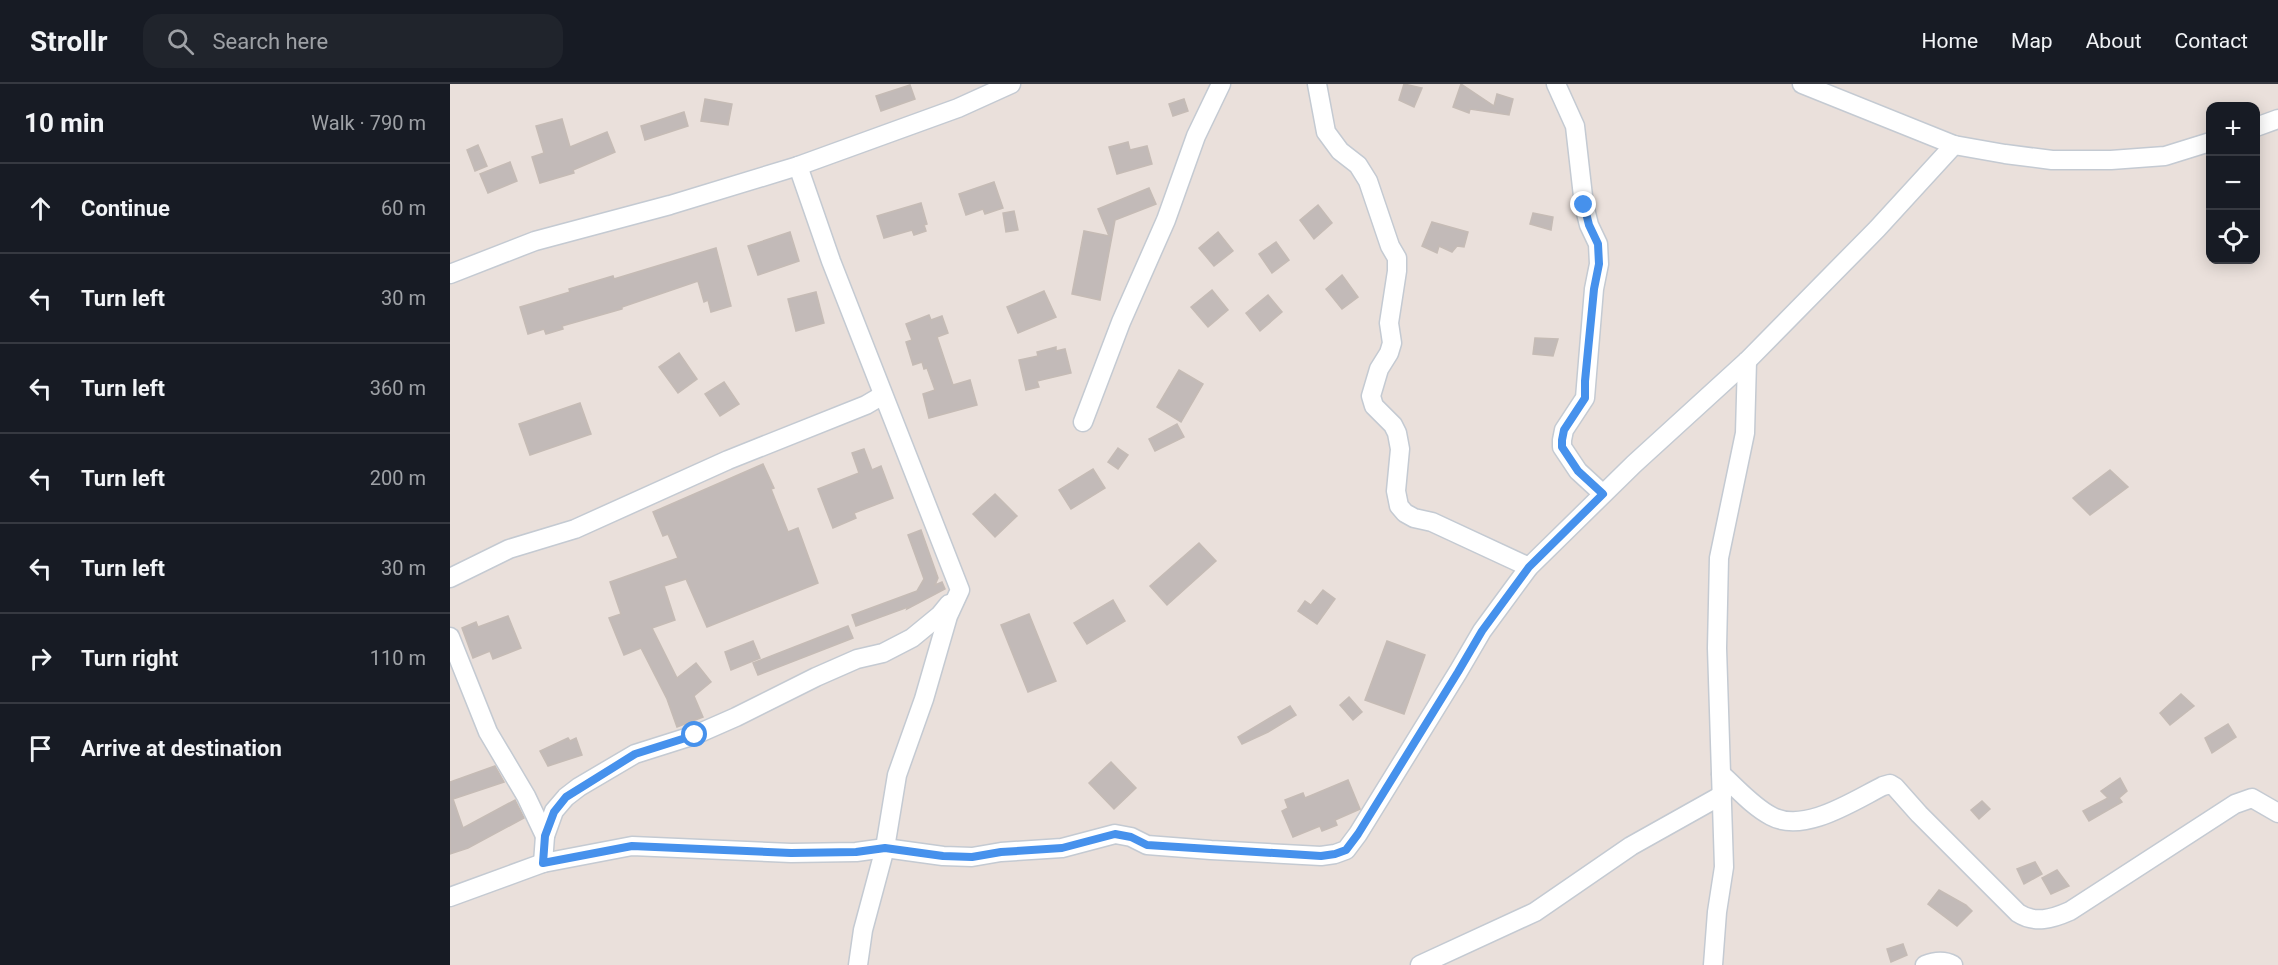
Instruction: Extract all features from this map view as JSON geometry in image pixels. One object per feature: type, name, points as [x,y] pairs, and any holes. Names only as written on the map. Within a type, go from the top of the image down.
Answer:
[{"type":"street","points":[[450,274],[535,241],[670,205],[798,166],[958,108],[1011,84]]},
{"type":"street","points":[[1083,422],[1121,322],[1166,220],[1196,136],[1221,84]]},
{"type":"street","points":[[1317,84],[1326,132],[1340,151],[1358,165],[1368,181],[1390,246],[1397,258],[1389,323],[1392,343],[1379,369],[1371,396],[1374,406],[1394,425],[1397,433],[1400,449],[1396,491],[1399,506],[1404,513],[1414,518],[1432,522],[1529,567]]},
{"type":"street","points":[[1557,84],[1575,126],[1584,205],[1589,225],[1598,244],[1599,264],[1594,289],[1585,398],[1564,430],[1562,447],[1578,471],[1603,494]]},
{"type":"street","points":[[1802,84],[1954,145],[2052,160],[2111,160],[2165,156],[2206,144]]},
{"type":"street","points":[[2260,126],[2278,119]]},
{"type":"street","points":[[450,897],[543,863],[632,846],[791,853],[856,852],[885,848],[943,856],[972,857],[1001,852],[1062,848],[1115,834],[1131,837],[1147,845],[1211,850],[1321,856],[1346,850],[1381,798],[1482,631],[1529,567],[1603,494],[1747,361],[1877,229],[1954,145]]},
{"type":"street","points":[[798,166],[831,261],[960,590],[948,616],[924,699],[897,775],[885,848],[863,930],[858,965]]},
{"type":"street","points":[[1713,965],[1717,912],[1724,867],[1717,648],[1719,558],[1745,433],[1747,361]]},
{"type":"street","points":[[450,578],[509,549],[575,529],[657,490],[866,405],[883,395]]},
{"type":"street","points":[[543,863],[545,836],[554,812],[566,797],[579,787],[635,754],[695,735],[857,659],[883,653],[912,638],[940,615],[960,590]]},
{"type":"street","points":[[450,637],[488,732],[526,796],[545,836]]},
{"type":"street","points":[[1721,774],[1771,816],[1786,821],[1821,816],[1890,784],[2018,913],[2027,919],[2040,920],[2070,911],[2235,804],[2252,798],[2278,813]]},
{"type":"street","points":[[1420,965],[1535,912],[1631,846],[1722,795]]},
{"type":"street","points":[[1925,965],[1934,961],[1953,965]]},
{"type":"building","points":[[1404,84],[1422,88],[1414,107],[1399,100]]},
{"type":"building","points":[[1461,84],[1494,106],[1497,94],[1513,99],[1509,115],[1470,109],[1469,113],[1453,107]]},
{"type":"building","points":[[910,85],[915,99],[881,111],[876,96]]},
{"type":"building","points":[[705,99],[732,104],[728,125],[701,121]]},
{"type":"building","points":[[1184,99],[1188,111],[1173,116],[1169,104]]},
{"type":"building","points":[[684,112],[688,126],[645,140],[641,126]]},
{"type":"building","points":[[562,119],[570,147],[607,132],[615,152],[573,170],[574,173],[540,183],[532,157],[544,153],[536,126]]},
{"type":"building","points":[[1128,142],[1130,150],[1147,146],[1152,164],[1117,174],[1109,147]]},
{"type":"building","points":[[478,145],[487,166],[475,171],[467,150]]},
{"type":"building","points":[[510,162],[517,181],[488,193],[480,174]]},
{"type":"building","points":[[994,182],[1003,208],[985,214],[983,209],[966,215],[959,194]]},
{"type":"building","points":[[1149,188],[1156,204],[1115,220],[1100,300],[1072,294],[1084,231],[1109,236],[1098,209]]},
{"type":"building","points":[[921,203],[927,224],[924,225],[926,231],[914,235],[912,230],[884,238],[877,216]]},
{"type":"building","points":[[1318,205],[1332,223],[1314,239],[1300,220]]},
{"type":"building","points":[[1014,211],[1018,230],[1006,232],[1003,213]]},
{"type":"building","points":[[1533,213],[1553,217],[1551,230],[1530,224]]},
{"type":"building","points":[[1432,222],[1468,232],[1464,247],[1457,246],[1452,252],[1439,246],[1437,253],[1422,246]]},
{"type":"building","points":[[790,232],[799,261],[758,275],[748,246]]},
{"type":"building","points":[[1218,232],[1233,251],[1214,266],[1199,248]]},
{"type":"building","points":[[1276,242],[1289,260],[1272,273],[1259,254]]},
{"type":"building","points":[[716,248],[731,306],[711,312],[708,300],[704,302],[698,281],[622,307],[622,309],[562,326],[563,329],[546,334],[544,329],[528,334],[520,307],[570,292],[569,289],[613,276],[614,279]]},
{"type":"building","points":[[1342,275],[1358,297],[1342,309],[1326,289]]},
{"type":"building","points":[[1212,290],[1228,310],[1208,327],[1191,307]]},
{"type":"building","points":[[1044,291],[1056,317],[1018,333],[1007,307]]},
{"type":"building","points":[[816,292],[824,323],[796,331],[788,299]]},
{"type":"building","points":[[1268,295],[1282,312],[1260,331],[1246,313]]},
{"type":"building","points":[[929,315],[931,320],[942,316],[948,333],[937,337],[953,385],[970,380],[977,405],[929,418],[923,394],[935,390],[927,368],[924,369],[922,362],[913,365],[906,342],[912,340],[906,324]]},
{"type":"building","points":[[1535,338],[1558,339],[1553,356],[1533,354]]},
{"type":"building","points":[[1056,347],[1056,351],[1065,349],[1071,373],[1037,381],[1039,387],[1026,390],[1019,360],[1038,356],[1037,352]]},
{"type":"building","points":[[679,353],[697,379],[678,393],[659,367]]},
{"type":"building","points":[[1179,370],[1203,384],[1181,422],[1157,407]]},
{"type":"building","points":[[724,382],[739,404],[720,416],[705,394]]},
{"type":"building","points":[[580,403],[591,434],[530,455],[519,424]]},
{"type":"building","points":[[1177,424],[1184,437],[1155,451],[1149,439]]},
{"type":"building","points":[[1118,448],[1128,455],[1118,469],[1108,462]]},
{"type":"building","points":[[864,449],[872,470],[881,466],[893,498],[854,513],[856,518],[833,528],[818,489],[859,473],[852,453]]},
{"type":"building","points":[[763,464],[774,488],[771,489],[788,532],[798,528],[818,583],[707,627],[686,579],[664,586],[675,620],[652,628],[677,678],[696,663],[711,682],[694,696],[703,717],[677,727],[667,699],[641,648],[624,655],[609,618],[621,614],[610,582],[678,558],[668,534],[663,536],[653,512]]},
{"type":"building","points":[[1093,469],[1105,488],[1071,509],[1059,490]]},
{"type":"building","points":[[2110,470],[2128,487],[2090,515],[2073,498]]},
{"type":"building","points":[[995,494],[1017,516],[995,537],[973,514]]},
{"type":"building","points":[[921,530],[938,578],[935,585],[942,582],[945,589],[907,609],[908,607],[856,626],[852,615],[917,591],[924,579],[908,535]]},
{"type":"building","points":[[1199,543],[1216,561],[1167,605],[1150,586]]},
{"type":"building","points":[[1323,590],[1335,599],[1317,624],[1298,611],[1305,601],[1311,605]]},
{"type":"building","points":[[1113,600],[1125,621],[1087,644],[1074,623]]},
{"type":"building","points":[[1029,614],[1056,681],[1028,692],[1001,625]]},
{"type":"building","points":[[508,616],[521,648],[493,659],[490,651],[473,658],[462,628],[476,622],[478,627]]},
{"type":"building","points":[[848,626],[853,638],[758,675],[753,663]]},
{"type":"building","points":[[753,641],[760,658],[731,670],[725,652]]},
{"type":"building","points":[[1387,641],[1425,655],[1404,714],[1365,700]]},
{"type":"building","points":[[2181,694],[2194,706],[2170,725],[2160,713]]},
{"type":"building","points":[[1349,697],[1362,712],[1353,720],[1340,705]]},
{"type":"building","points":[[1290,706],[1296,715],[1242,744],[1238,737]]},
{"type":"building","points":[[2228,724],[2236,737],[2212,753],[2205,738]]},
{"type":"building","points":[[568,738],[570,741],[576,738],[582,755],[548,766],[540,751]]},
{"type":"building","points":[[1111,762],[1136,788],[1114,809],[1089,783]]},
{"type":"building","points":[[495,766],[504,782],[453,799],[463,828],[515,800],[524,818],[468,848],[450,854],[450,782]]},
{"type":"building","points":[[2120,778],[2127,791],[2119,798],[2122,802],[2089,821],[2083,811],[2108,798],[2101,791]]},
{"type":"building","points":[[1348,780],[1360,809],[1335,820],[1337,825],[1322,831],[1320,826],[1293,837],[1282,811],[1288,808],[1285,800],[1303,793],[1305,798]]},
{"type":"building","points":[[1982,801],[1990,809],[1979,819],[1971,810]]},
{"type":"building","points":[[2035,862],[2042,874],[2024,884],[2017,869]]},
{"type":"building","points":[[2057,870],[2069,886],[2051,894],[2042,878]]},
{"type":"building","points":[[1939,890],[1966,905],[1972,911],[1957,926],[1928,904]]},
{"type":"building","points":[[1903,944],[1907,955],[1891,962],[1887,949]]},
{"type":"route","points":[[695,735],[635,754],[566,797],[554,812],[545,836],[543,863],[632,846],[791,853],[856,852],[885,848],[943,856],[972,857],[1001,852],[1062,848],[1115,834],[1131,837],[1147,845],[1211,850],[1321,856],[1346,850],[1381,798],[1482,631],[1529,567],[1603,494],[1578,471],[1562,447],[1564,430],[1585,398],[1594,289],[1599,264],[1598,244],[1589,225],[1584,205]]}]
